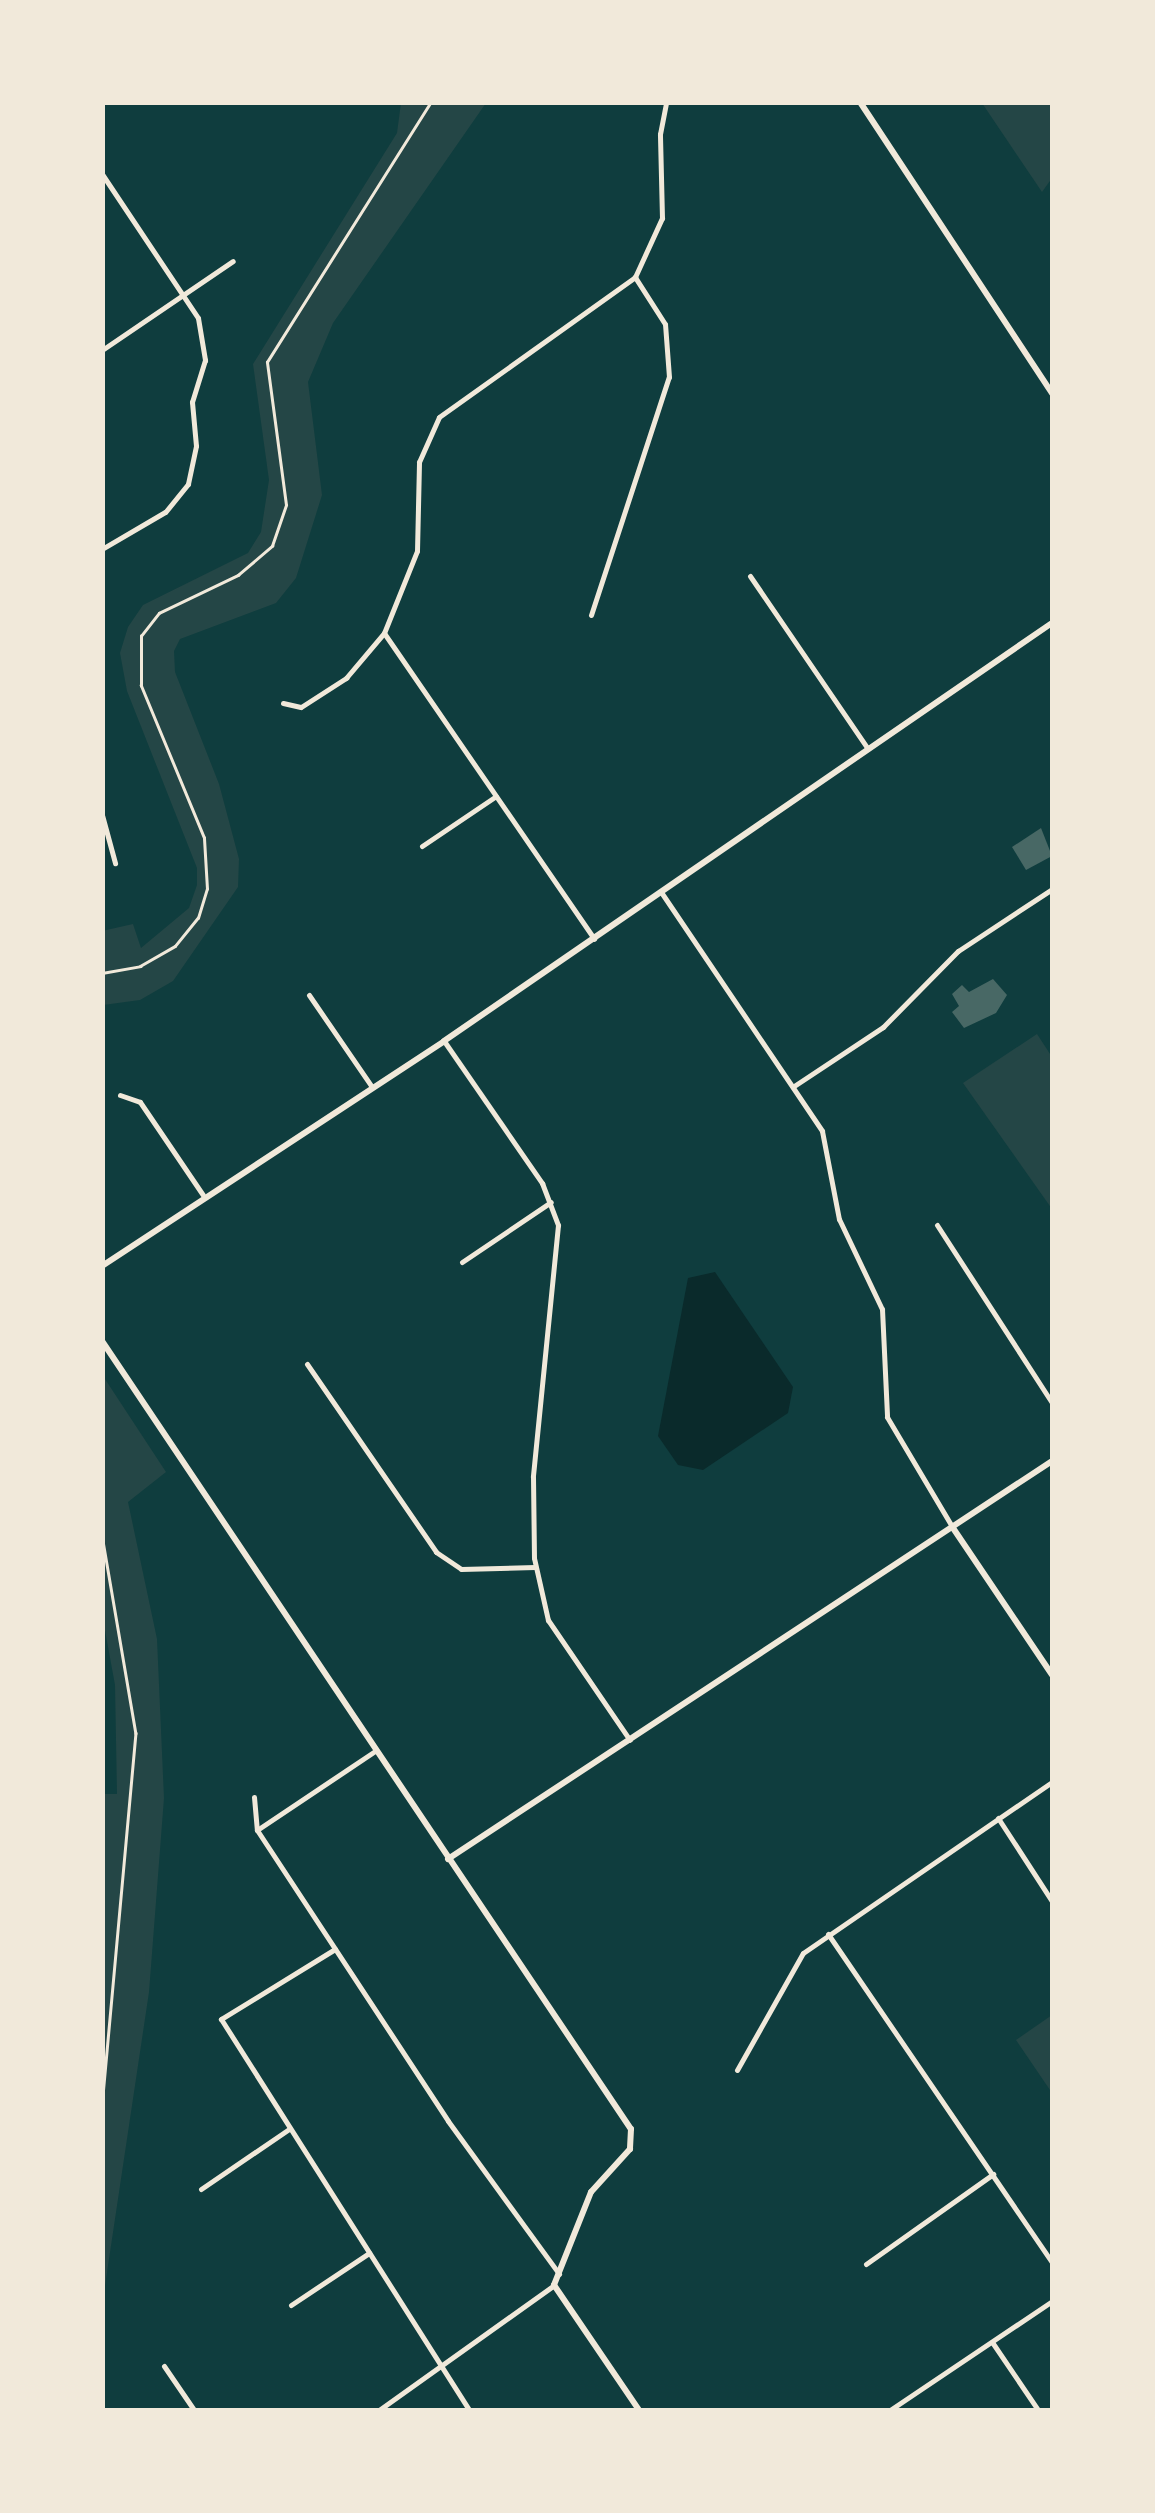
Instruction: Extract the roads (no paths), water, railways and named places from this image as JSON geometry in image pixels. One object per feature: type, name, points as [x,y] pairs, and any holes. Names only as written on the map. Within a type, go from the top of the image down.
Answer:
[{"type":"street","points":[[283,703],[301,707],[346,678],[384,633],[417,551],[419,462],[439,418],[634,278],[662,218],[660,134],[666,102]]},
{"type":"street","points":[[860,102],[1052,393]]},
{"type":"street","points":[[102,174],[183,295],[204,340],[192,402],[195,466],[164,512],[102,549]]},
{"type":"street","points":[[102,350],[232,262]]},
{"type":"street","points":[[591,615],[669,377],[665,324],[634,278]]},
{"type":"street","points":[[750,576],[868,749]]},
{"type":"street","points":[[102,1266],[203,1194],[444,1041],[1052,623]]},
{"type":"street","points":[[384,633],[594,939]]},
{"type":"street","points":[[422,846],[496,796]]},
{"type":"street","points":[[102,815],[115,863]]},
{"type":"street","points":[[794,1086],[883,1027],[958,951],[1052,889]]},
{"type":"street","points":[[661,892],[822,1131],[840,1219],[882,1309],[887,1417],[953,1528],[1052,1675]]},
{"type":"street","points":[[309,994],[372,1087]]},
{"type":"street","points":[[444,1041],[552,1202],[557,1256],[533,1477],[535,1567],[548,1620],[630,1740]]},
{"type":"street","points":[[120,1095],[140,1102],[203,1194]]},
{"type":"street","points":[[462,1262],[552,1202]]},
{"type":"street","points":[[937,1225],[1052,1403]]},
{"type":"street","points":[[102,1342],[627,2122],[630,2150],[597,2181],[554,2285],[379,2410]]},
{"type":"street","points":[[307,1364],[436,1552],[461,1569],[535,1567]]},
{"type":"street","points":[[448,1859],[1052,1461]]},
{"type":"street","points":[[257,1830],[375,1751]]},
{"type":"street","points":[[737,2070],[782,1984],[803,1953],[1052,1782]]},
{"type":"street","points":[[254,1797],[257,1830],[334,1949],[559,2274]]},
{"type":"street","points":[[998,1818],[1052,1901]]},
{"type":"street","points":[[827,1934],[1052,2262]]},
{"type":"street","points":[[334,1949],[221,2019],[469,2410]]},
{"type":"street","points":[[201,2189],[289,2129]]},
{"type":"street","points":[[866,2264],[993,2174]]},
{"type":"street","points":[[290,2305],[368,2254]]},
{"type":"street","points":[[554,2285],[639,2410]]},
{"type":"street","points":[[890,2410],[1052,2301]]},
{"type":"street","points":[[992,2342],[1038,2410]]},
{"type":"street","points":[[164,2366],[194,2410]]}]
